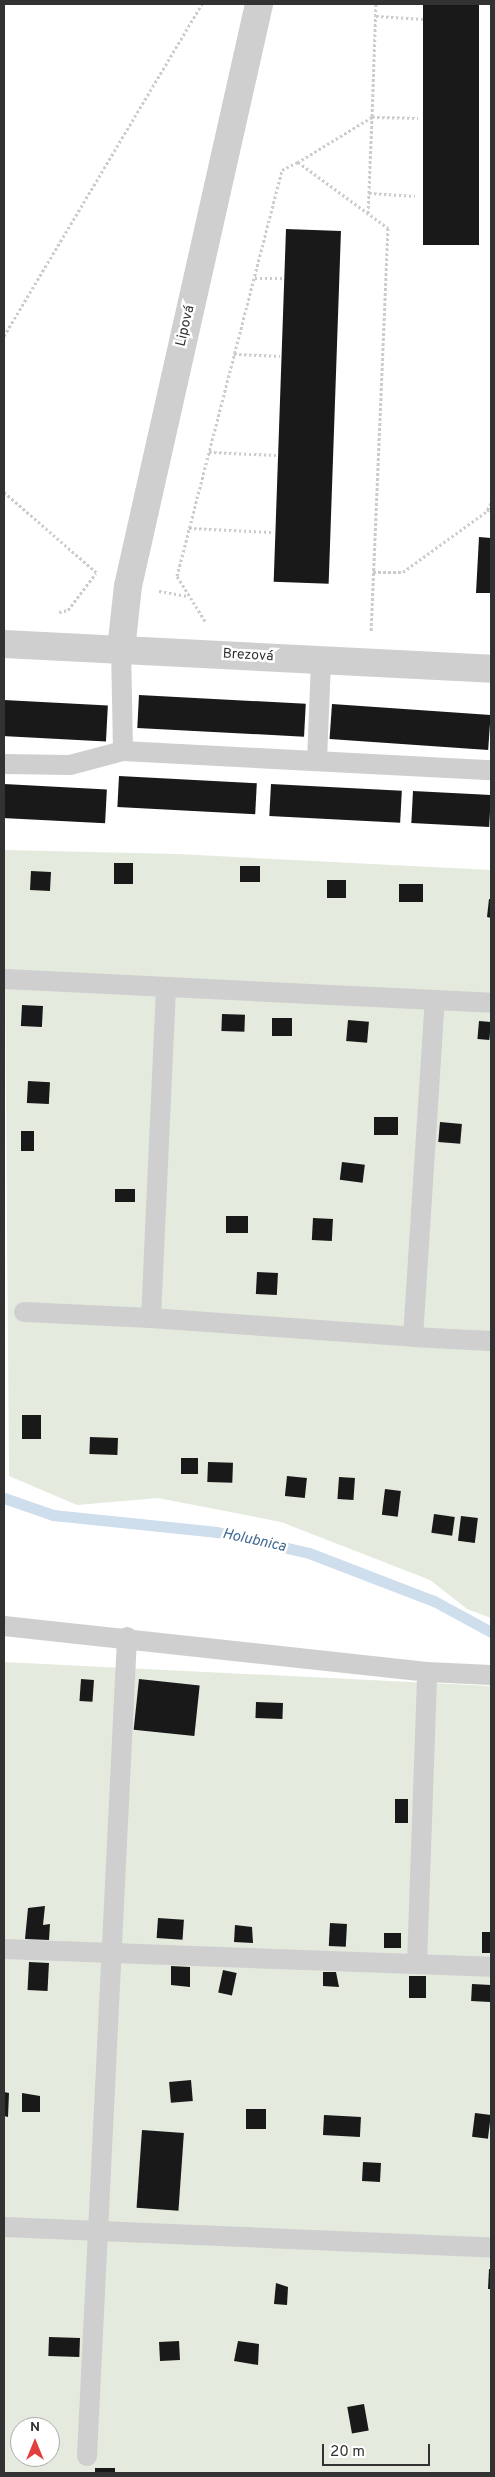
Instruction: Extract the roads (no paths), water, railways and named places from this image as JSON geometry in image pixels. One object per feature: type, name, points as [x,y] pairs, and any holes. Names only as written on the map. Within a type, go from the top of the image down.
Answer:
[{"type":"street","name":"Lipová","points":[[121,650],[128,586],[259,4]]},
{"type":"street","name":"Brezová","points":[[4,644],[491,669]]},
{"type":"lane","points":[[121,650],[123,751]]},
{"type":"lane","points":[[317,761],[321,660]]},
{"type":"lane","points":[[4,764],[70,765],[123,751],[491,770]]},
{"type":"lane","points":[[4,979],[491,1003]]},
{"type":"lane","points":[[151,1318],[166,988]]},
{"type":"lane","points":[[413,1336],[434,1000]]},
{"type":"lane","points":[[24,1312],[151,1318],[491,1341]]},
{"type":"lane","points":[[4,1626],[127,1637],[427,1672],[491,1675]]},
{"type":"lane","points":[[87,2456],[100,2232],[127,1637]]},
{"type":"lane","points":[[417,1964],[427,1672]]},
{"type":"lane","points":[[4,1949],[491,1966]]},
{"type":"lane","points":[[4,2227],[491,2247]]},
{"type":"waterway","name":"Holubnica","points":[[4,1498],[53,1515],[217,1532],[309,1553],[434,1601],[491,1632]]}]
